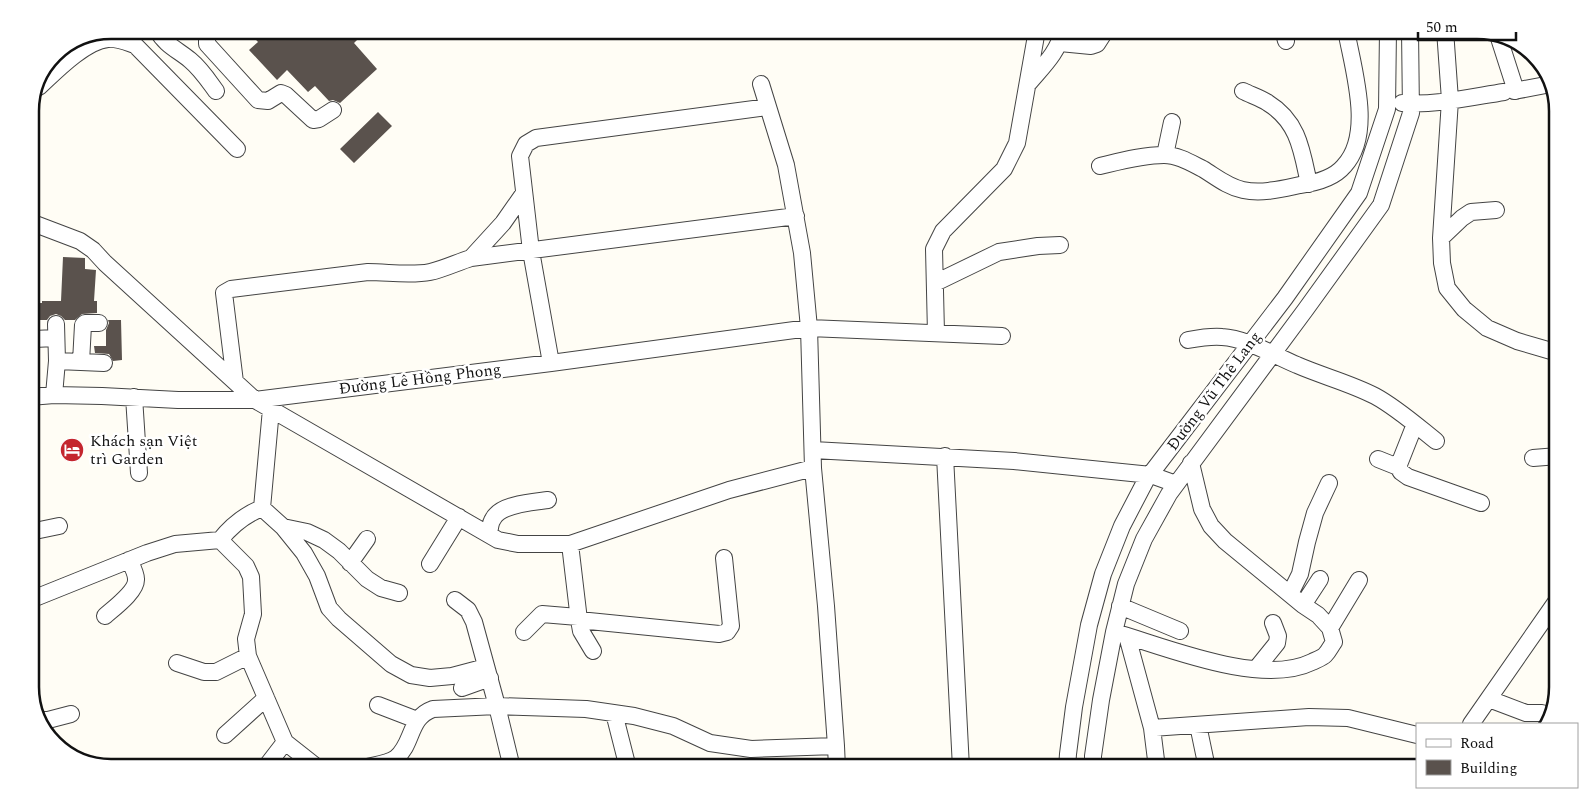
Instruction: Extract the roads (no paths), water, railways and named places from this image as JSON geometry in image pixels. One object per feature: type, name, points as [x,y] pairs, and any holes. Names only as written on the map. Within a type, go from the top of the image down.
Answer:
[{"type":"street","points":[[45,82],[77,54],[95,43],[108,39],[135,44],[237,149]]},
{"type":"street","points":[[163,39],[171,48],[188,58],[201,70],[216,91]]},
{"type":"street","points":[[207,39],[207,44],[258,100],[268,101],[280,93],[286,95],[312,120],[320,120],[333,110]]},
{"type":"street","points":[[936,333],[934,249],[944,230],[1004,169],[1017,143],[1035,39]]},
{"type":"street","points":[[1027,85],[1053,54],[1060,39]]},
{"type":"street","points":[[1070,39],[1091,46],[1097,44],[1100,39]]},
{"type":"street","points":[[1100,166],[1128,159],[1165,155],[1184,159],[1223,182],[1243,190],[1266,192],[1309,184],[1329,177],[1344,167],[1354,151],[1360,132],[1361,112],[1348,39]]},
{"type":"street","name":"Đường Vũ Thê Lang","points":[[1068,759],[1079,678],[1089,625],[1103,574],[1122,526],[1150,475],[1250,344],[1359,193],[1387,110],[1388,39]]},
{"type":"street","name":"Đường Vũ Thê Lang","points":[[1093,759],[1101,700],[1121,634],[1120,606],[1126,584],[1144,538],[1176,484],[1381,205],[1410,113],[1410,39]]},
{"type":"street","points":[[1446,39],[1450,100],[1441,238],[1442,263],[1448,288],[1464,309],[1487,328],[1518,342],[1549,351]]},
{"type":"street","points":[[1500,42],[1511,92]]},
{"type":"street","points":[[198,109],[234,75]]},
{"type":"street","points":[[761,84],[786,165],[802,253],[809,328],[813,468],[837,759]]},
{"type":"street","points":[[1387,102],[1411,104],[1450,100],[1544,85]]},
{"type":"street","points":[[1243,92],[1268,103],[1283,115],[1295,131],[1302,150],[1309,184]]},
{"type":"street","points":[[551,363],[531,251],[524,193],[520,156],[526,144],[536,138],[768,107]]},
{"type":"street","points":[[1165,155],[1172,122]]},
{"type":"street","points":[[471,258],[503,223],[524,193]]},
{"type":"street","points":[[1441,238],[1471,212],[1496,210]]},
{"type":"street","points":[[235,382],[224,293],[230,289],[368,272],[408,274],[431,272],[471,258],[796,216]]},
{"type":"street","points":[[39,225],[80,241],[93,250],[105,264],[256,400],[498,540],[518,544],[570,544],[729,490],[813,468]]},
{"type":"street","points":[[1325,240],[1345,255]]},
{"type":"street","points":[[935,283],[999,252],[1038,246],[1060,245]]},
{"type":"street","points":[[81,362],[83,325],[85,323],[99,323]]},
{"type":"street","name":"Đường Lê Hồng Phong","points":[[39,396],[54,395],[178,400],[256,400],[809,328],[1002,336]]},
{"type":"street","points":[[39,337],[56,331],[57,362],[54,395]]},
{"type":"street","points":[[1188,340],[1205,337],[1224,337],[1250,344],[1305,369],[1375,396],[1398,410],[1436,441]]},
{"type":"street","points":[[57,362],[104,363]]},
{"type":"street","points":[[134,397],[140,473]]},
{"type":"street","points":[[262,508],[271,409]]},
{"type":"street","points":[[1398,466],[1415,424]]},
{"type":"street","points":[[813,450],[1014,461],[1150,475],[1176,484]]},
{"type":"street","points":[[945,456],[961,759]]},
{"type":"street","points":[[1533,458],[1549,457]]},
{"type":"street","points":[[1378,459],[1398,466],[1401,472],[1408,477],[1481,503]]},
{"type":"street","points":[[1121,634],[1230,665],[1281,670],[1302,667],[1324,656],[1334,642],[1330,628],[1318,615],[1303,605],[1225,541],[1211,526],[1202,509],[1191,464]]},
{"type":"street","points":[[1290,594],[1300,574],[1315,513],[1329,483]]},
{"type":"street","points":[[490,534],[492,520],[496,514],[505,508],[548,500]]},
{"type":"street","points":[[262,508],[283,527],[304,553],[317,576],[329,608],[391,664],[411,675],[430,678],[488,673]]},
{"type":"street","points":[[39,596],[129,560],[175,544],[220,540],[236,522],[249,513],[262,508]]},
{"type":"street","points":[[430,564],[459,517]]},
{"type":"street","points":[[39,530],[59,526]]},
{"type":"street","points":[[283,527],[307,532],[324,540],[367,579],[381,588],[399,593]]},
{"type":"street","points":[[350,563],[366,539]]},
{"type":"street","points":[[220,540],[246,566],[251,577],[252,614],[246,639],[248,656],[285,742],[307,759]]},
{"type":"street","points":[[570,544],[581,631],[593,651]]},
{"type":"street","points":[[524,632],[542,614],[719,634],[726,632],[731,626],[724,558]]},
{"type":"street","points":[[105,616],[133,590],[136,583],[136,577],[129,560]]},
{"type":"street","points":[[1303,605],[1320,579]]},
{"type":"street","points":[[1330,628],[1359,580]]},
{"type":"street","points":[[455,600],[468,610],[474,622],[498,706],[510,759]]},
{"type":"street","points":[[1120,606],[1180,631]]},
{"type":"street","points":[[1471,723],[1549,612]]},
{"type":"street","points":[[1256,669],[1276,643],[1278,636],[1273,623]]},
{"type":"street","points":[[1121,634],[1152,728],[1156,759]]},
{"type":"street","points":[[177,663],[204,672],[216,672],[248,656]]},
{"type":"street","points":[[462,688],[488,673]]},
{"type":"street","points":[[226,735],[266,698]]},
{"type":"street","points":[[1488,698],[1526,713],[1542,713]]},
{"type":"street","points":[[378,705],[417,720]]},
{"type":"street","points":[[395,759],[403,750],[417,720],[424,713],[433,710],[498,706],[586,709],[634,716],[673,726],[710,743],[751,749],[836,746]]},
{"type":"street","points":[[614,713],[626,759]]},
{"type":"street","points":[[46,719],[71,714]]},
{"type":"street","points":[[1152,728],[1309,717],[1348,718],[1416,735]]},
{"type":"street","points":[[1198,725],[1205,759]]},
{"type":"street","points":[[272,759],[285,742]]},
{"type":"place","name":"Khách sạn Việt trì Garden","points":[[72,450]]}]
